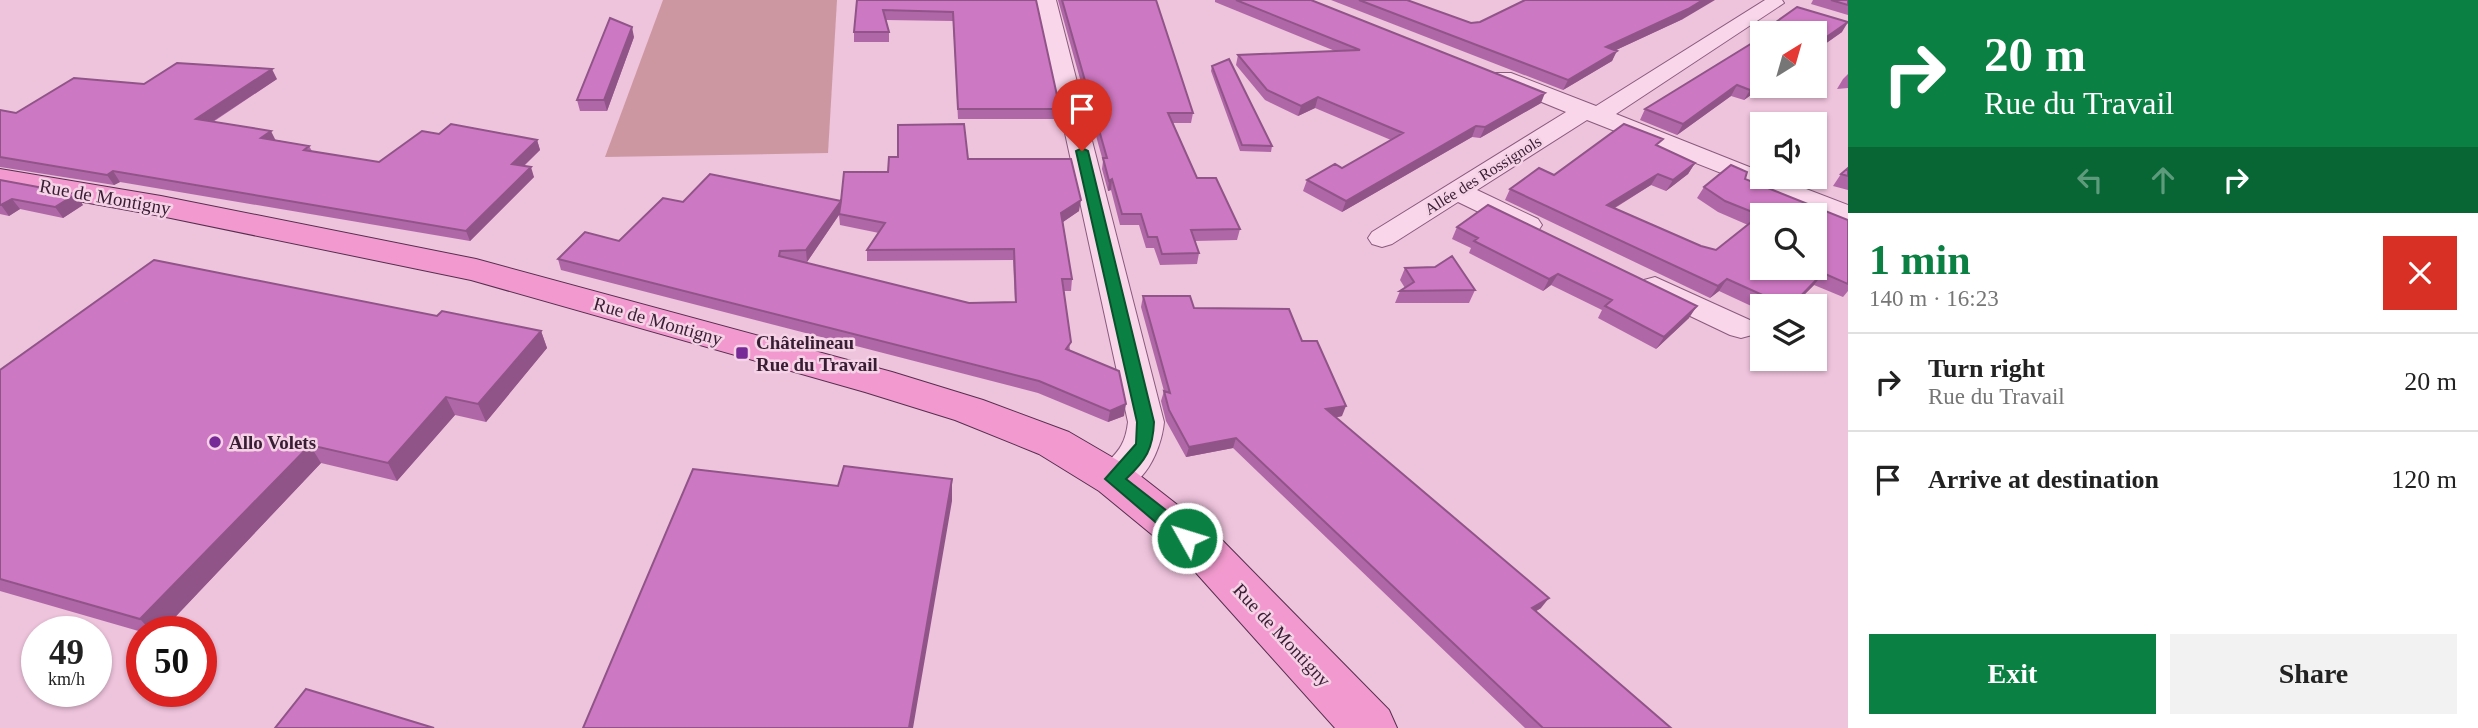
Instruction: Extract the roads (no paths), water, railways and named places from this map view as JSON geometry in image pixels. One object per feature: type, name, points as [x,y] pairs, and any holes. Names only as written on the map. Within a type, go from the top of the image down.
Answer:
[{"type":"main road","name":"Rue de Montigny","points":[[0,178],[175,209],[476,270],[878,382],[969,410],[1054,443],[1114,479],[1205,552],[1370,728]]},
{"type":"street","points":[[1046,0],[1146,422],[1144,445],[1131,463],[1114,479]]},
{"type":"street","points":[[1662,49],[1742,0]]},
{"type":"street","points":[[1769,1],[1799,10]]},
{"type":"street","name":"Allée des Rossignols","points":[[1382,239],[1586,106],[1769,1]]},
{"type":"street","points":[[1483,70],[1586,106],[1848,215]]},
{"type":"street","points":[[1457,191],[1556,239]]},
{"type":"street","points":[[1630,275],[1741,328]]},
{"type":"place","name":"Châtelineau Rue du Travail","points":[[742,353]]},
{"type":"place","name":"Allo Volets","points":[[215,442]]}]
